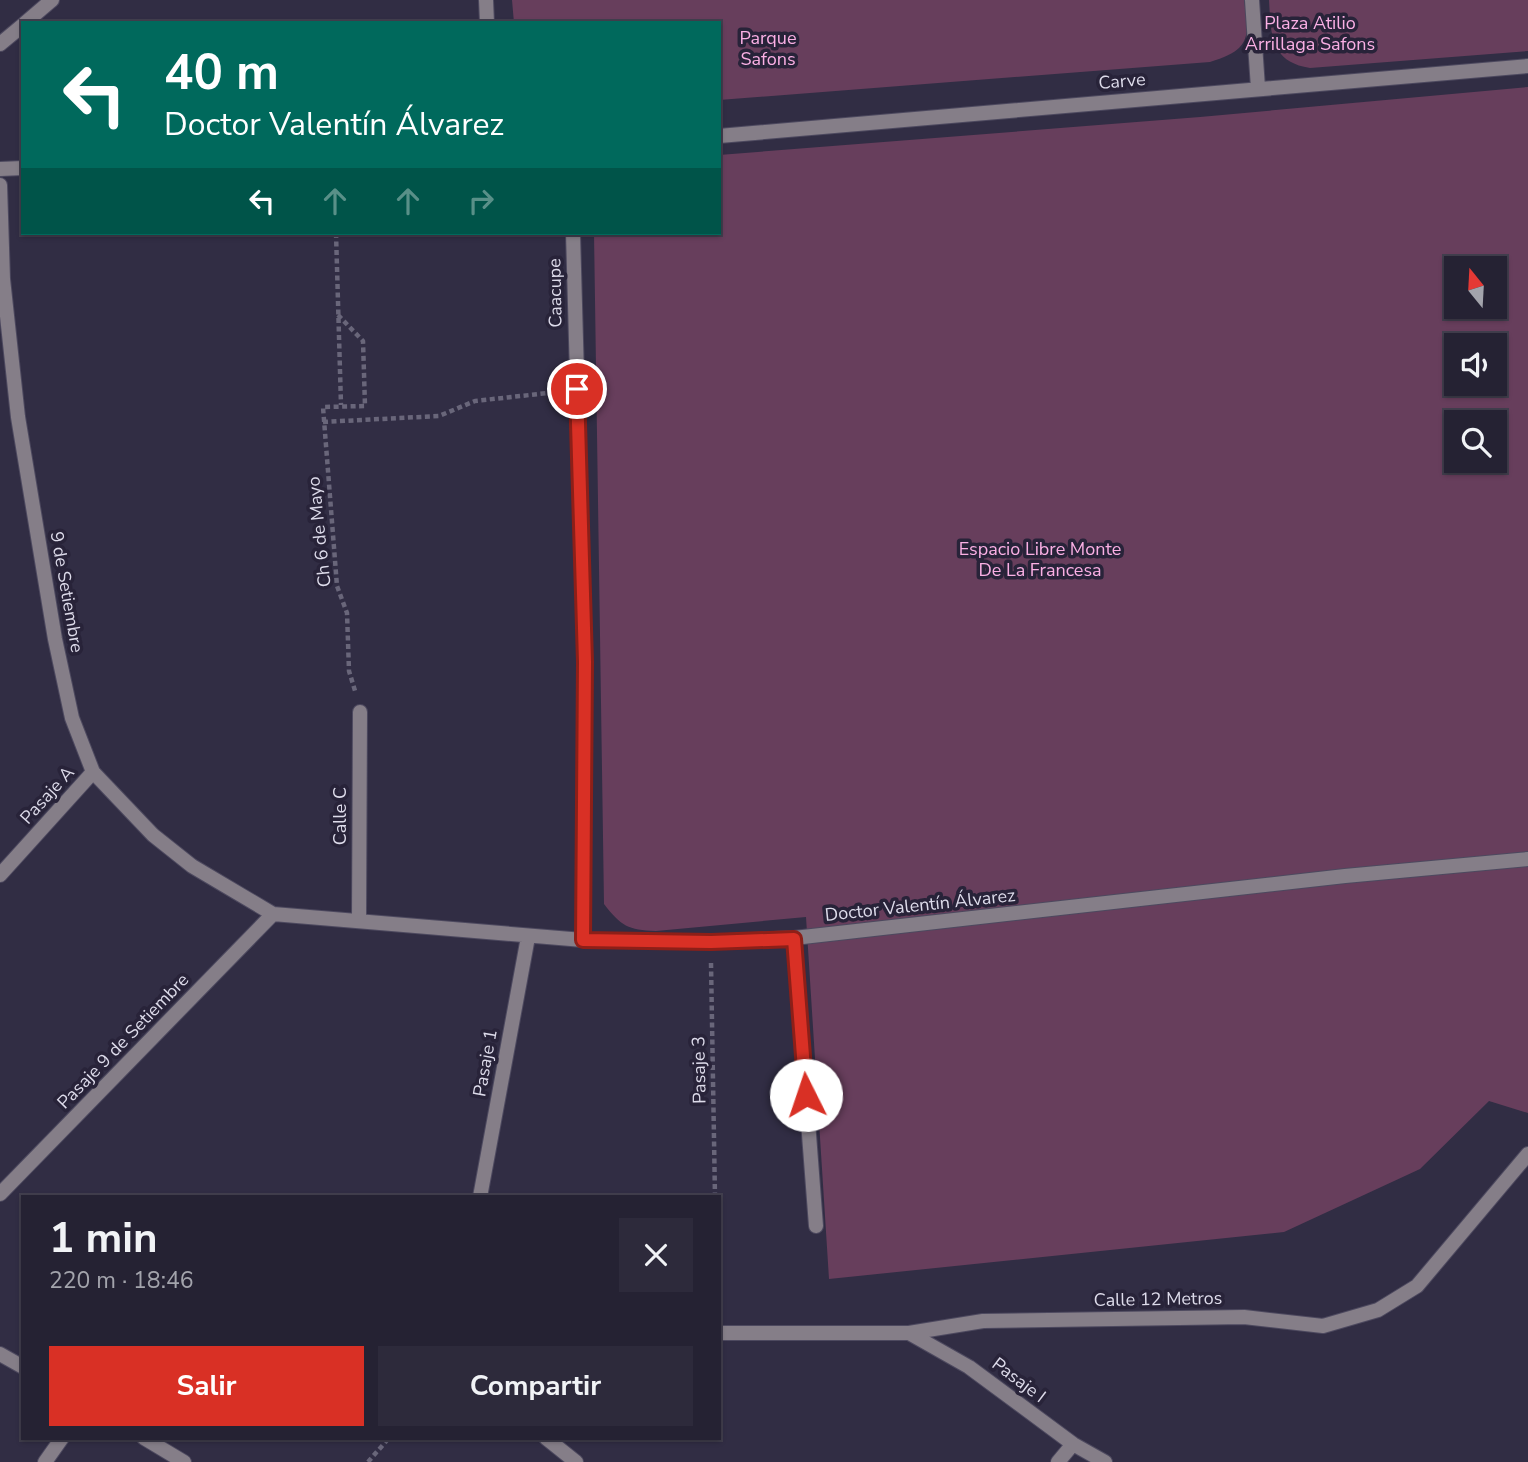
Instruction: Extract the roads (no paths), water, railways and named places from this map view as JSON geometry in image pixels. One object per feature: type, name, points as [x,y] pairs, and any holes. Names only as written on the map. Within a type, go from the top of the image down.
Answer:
[{"type":"street","points":[[28,21],[52,0]]},
{"type":"street","points":[[486,0],[487,21]]},
{"type":"street","points":[[1252,0],[1258,88]]},
{"type":"street","points":[[0,44],[21,26]]},
{"type":"street","name":"Carve","points":[[721,136],[1528,66]]},
{"type":"street","points":[[0,169],[21,168]]},
{"type":"street","name":"9 de Setiembre","points":[[0,185],[3,279],[18,417],[56,647],[72,718],[93,772],[153,835],[192,866],[273,915]]},
{"type":"street","name":"Caacupe","points":[[573,235],[585,662],[583,940]]},
{"type":"street","name":"Calle C","points":[[359,920],[360,712]]},
{"type":"street","name":"Pasaje A","points":[[0,875],[93,772]]},
{"type":"street","name":"Doctor Valentín Álvarez","points":[[273,915],[583,940],[711,942],[794,939],[1345,876],[1528,859]]},
{"type":"street","name":"Pasaje 9 de Setiembre","points":[[2,1189],[273,915]]},
{"type":"street","name":"Pasaje 1","points":[[480,1195],[528,937]]},
{"type":"street","points":[[794,939],[816,1226]]},
{"type":"street","name":"Calle 12 Metros","points":[[721,1334],[908,1333],[982,1321],[1244,1317],[1323,1326],[1378,1310],[1418,1286],[1528,1154]]},
{"type":"street","name":"Pasaje I","points":[[908,1333],[969,1367],[1073,1444],[1105,1462]]},
{"type":"street","points":[[0,1354],[21,1366]]},
{"type":"street","points":[[45,1462],[61,1440]]},
{"type":"street","points":[[147,1440],[184,1462]]},
{"type":"street","points":[[548,1440],[576,1462]]},
{"type":"street","points":[[1058,1462],[1073,1444]]},
{"type":"park label","name":"Plaza Atilio Arrillaga Safons","points":[[1310,33]]},
{"type":"park label","name":"Parque Safons","points":[[768,48]]},
{"type":"park label","name":"Espacio Libre Monte De La Francesa","points":[[1040,559]]}]
